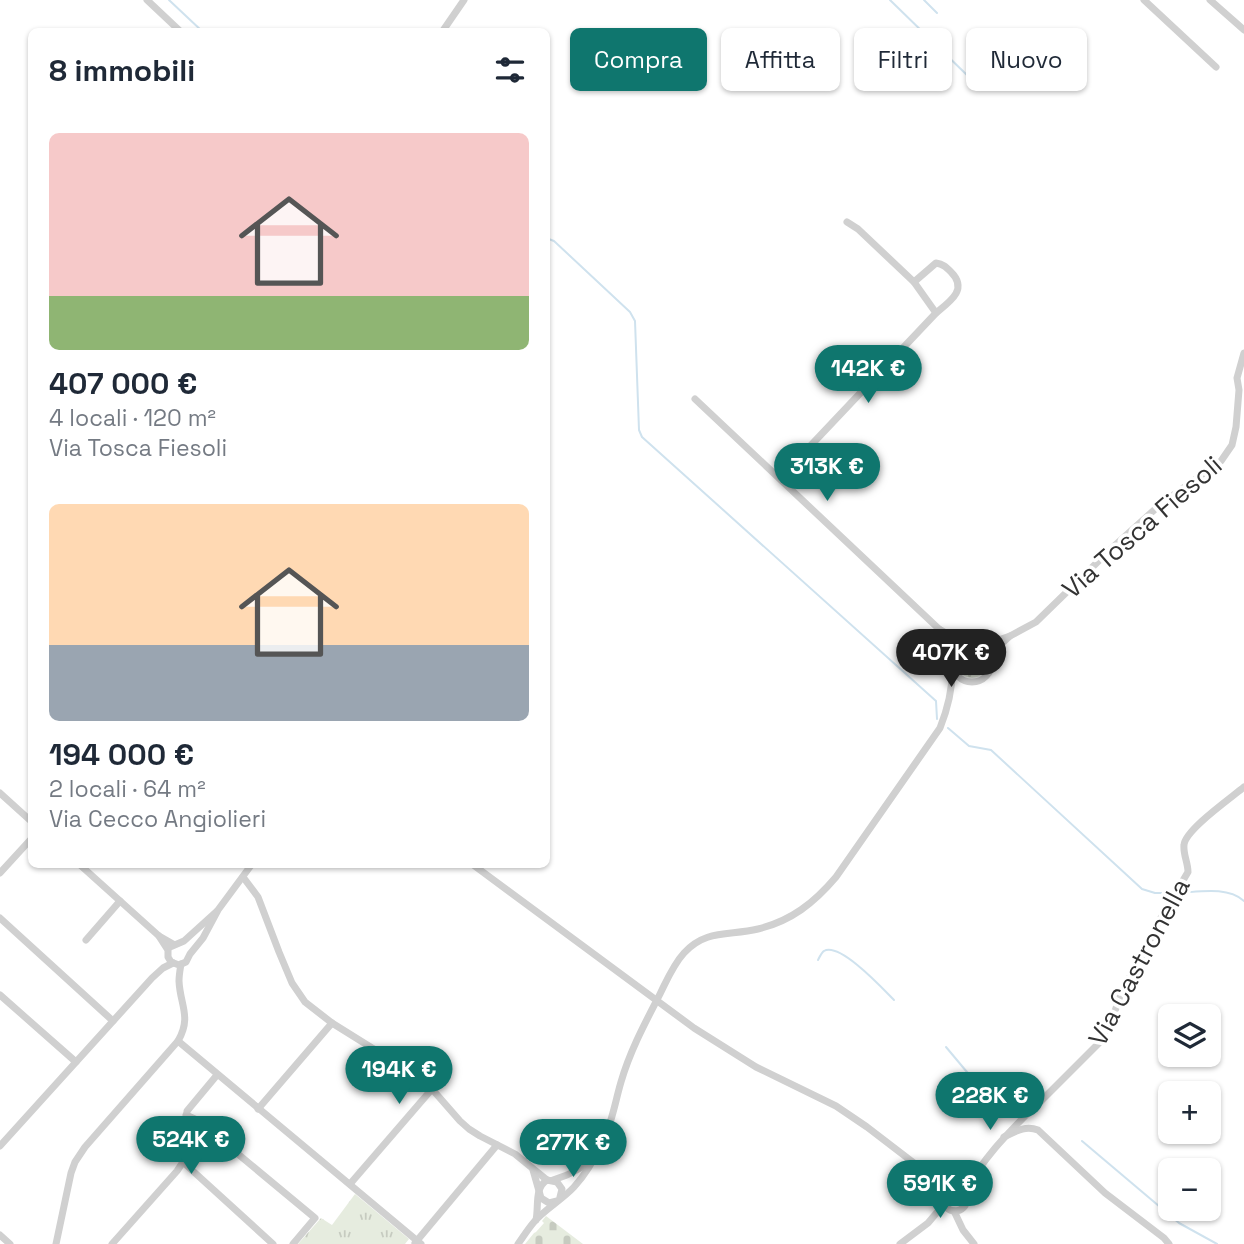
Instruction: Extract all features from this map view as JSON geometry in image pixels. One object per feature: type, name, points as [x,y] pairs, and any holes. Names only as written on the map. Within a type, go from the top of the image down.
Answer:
[{"type":"street","points":[[147,0],[177,28]]},
{"type":"street","points":[[445,28],[464,0]]},
{"type":"street","points":[[1144,0],[1216,67]]},
{"type":"street","points":[[1210,0],[1244,30]]},
{"type":"street","points":[[847,222],[858,229],[914,282],[936,313]]},
{"type":"street","points":[[780,478],[936,313],[947,305],[959,285],[958,279],[942,264],[936,263],[914,282]]},
{"type":"street","name":"Via Tosca Fiesoli","points":[[967,642],[990,643],[1036,622],[1162,503],[1221,461],[1232,446],[1239,390],[1237,378],[1244,353]]},
{"type":"street","points":[[695,398],[939,629],[967,642]]},
{"type":"street","points":[[939,629],[950,646],[957,676],[967,682]]},
{"type":"street","name":"Via Tosca Fiesoli","points":[[949,701],[967,682],[984,678],[991,669],[998,647],[1010,636]]},
{"type":"street","points":[[952,663],[953,652],[967,642]]},
{"type":"street","points":[[979,642],[989,651],[992,660]]},
{"type":"street","name":"Via Tosca Fiesoli","points":[[518,1244],[536,1220],[579,1182],[590,1163],[607,1132],[630,1054],[678,961],[697,942],[713,935],[746,932],[774,924],[799,912],[824,892],[940,728],[949,701],[952,663]]},
{"type":"street","name":"Via Castronella","points":[[1041,1101],[1099,1043],[1112,1020],[1121,993],[1188,872],[1184,849],[1187,836],[1244,787]]},
{"type":"street","points":[[0,793],[28,818]]},
{"type":"street","points":[[0,873],[28,842]]},
{"type":"street","points":[[83,868],[159,936],[173,946],[187,947],[190,954]]},
{"type":"street","points":[[243,868],[243,877],[258,897],[279,952],[298,994],[305,1002],[332,1023],[414,1074],[432,1089],[460,1121],[480,1136],[519,1157],[533,1170],[558,1183],[562,1189],[558,1201],[550,1203],[541,1198],[533,1170]]},
{"type":"street","points":[[0,1146],[152,978],[163,968],[187,960],[249,868]]},
{"type":"street","points":[[477,868],[694,1028],[756,1067],[836,1106],[902,1152],[937,1183],[949,1190],[962,1190],[965,1193]]},
{"type":"street","points":[[86,940],[120,901]]},
{"type":"street","points":[[56,1244],[75,1162],[85,1147],[178,1041],[184,1028],[186,1015],[177,964],[168,957],[173,946],[184,941],[218,911]]},
{"type":"street","points":[[0,918],[113,1021]]},
{"type":"street","points":[[0,995],[76,1062]]},
{"type":"street","points":[[258,1109],[332,1023]]},
{"type":"street","points":[[178,1041],[418,1243],[498,1145]]},
{"type":"street","points":[[111,1244],[183,1162],[187,1138],[186,1115],[190,1106],[217,1075]]},
{"type":"street","points":[[350,1184],[432,1089]]},
{"type":"street","points":[[960,1221],[967,1201],[965,1193],[973,1176],[1004,1136],[1032,1109]]},
{"type":"street","points":[[186,1115],[197,1120],[315,1218],[293,1244]]},
{"type":"street","points":[[1004,1136],[1024,1128],[1038,1130],[1105,1193],[1170,1244]]},
{"type":"street","points":[[183,1162],[273,1244]]},
{"type":"street","points":[[536,1220],[538,1191],[542,1184],[568,1175],[590,1163]]},
{"type":"street","points":[[973,1176],[949,1190],[943,1200],[946,1209],[960,1221],[963,1230],[974,1244]]},
{"type":"street","points":[[900,1244],[946,1209],[963,1208]]},
{"type":"street","points":[[0,1235],[10,1244]]},
{"type":"green space","points":[[972,648],[983,652],[987,663],[983,674],[972,678],[961,674],[957,663],[961,652]]},
{"type":"green space","points":[[355,1194],[409,1239],[405,1244],[298,1244],[321,1218],[332,1225]]},
{"type":"green space","points":[[546,1216],[583,1244],[525,1244],[544,1223],[542,1221]]},
{"type":"waterway","points":[[169,0],[199,28]]},
{"type":"waterway","points":[[890,0],[966,74]]},
{"type":"waterway","points":[[924,0],[937,13]]},
{"type":"waterway","points":[[550,240],[630,312],[635,321],[639,430],[642,437],[936,701],[937,719]]},
{"type":"waterway","points":[[948,728],[969,746],[991,750],[1142,889],[1155,893],[1172,893]]},
{"type":"waterway","points":[[1178,893],[1221,892],[1237,896],[1244,901]]},
{"type":"waterway","points":[[818,960],[824,951],[840,953],[861,968],[894,1000]]},
{"type":"waterway","points":[[946,1047],[1003,1115]]},
{"type":"waterway","points":[[1082,1141],[1179,1223],[1217,1244]]}]
